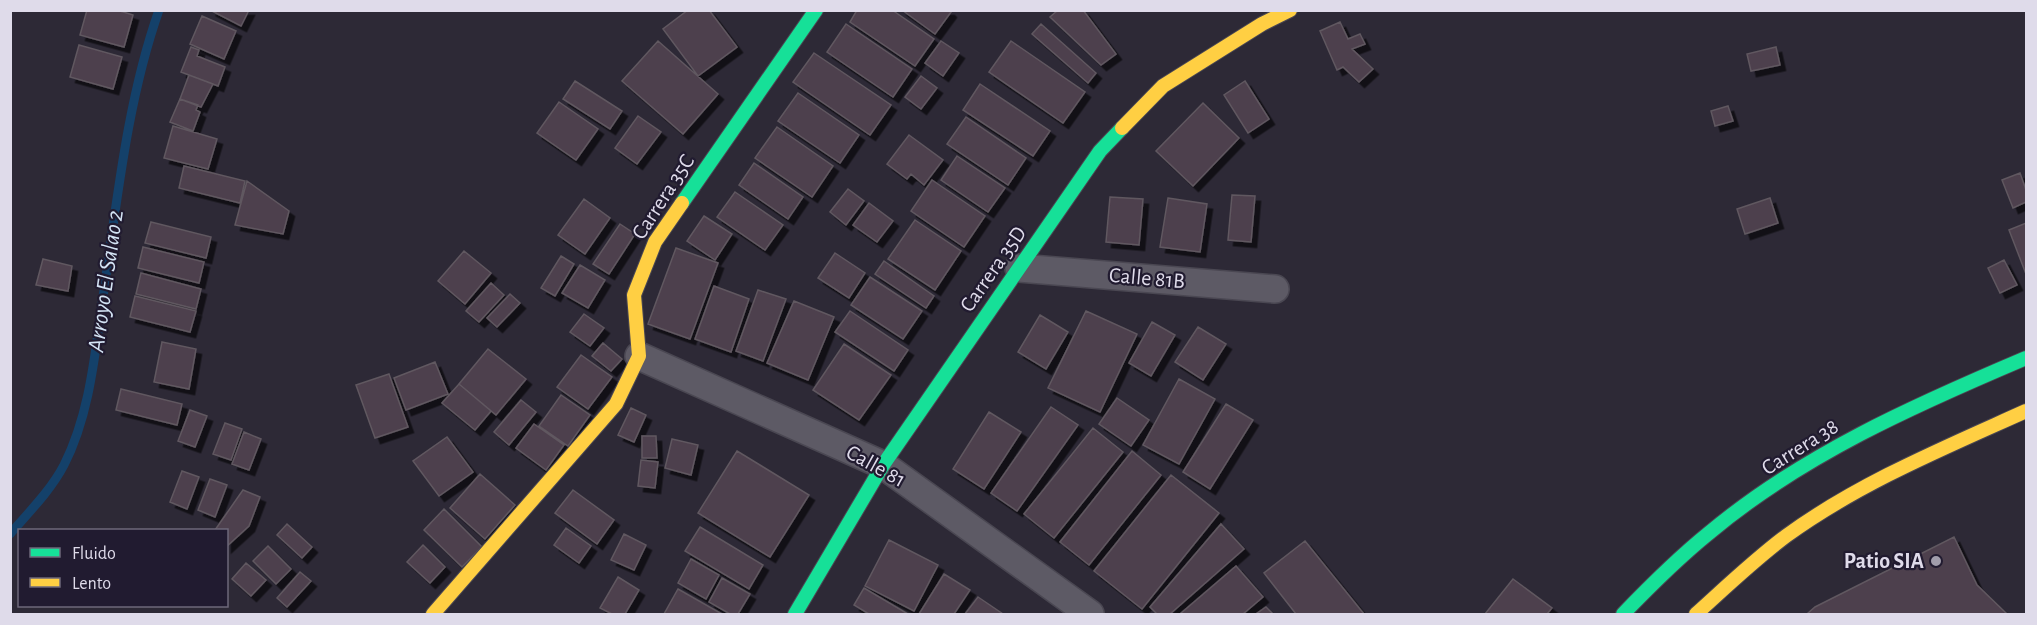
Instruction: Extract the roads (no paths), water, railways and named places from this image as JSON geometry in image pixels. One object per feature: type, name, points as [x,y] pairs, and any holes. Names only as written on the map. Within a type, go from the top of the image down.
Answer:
[{"type":"street","name":"Carrera 35C","points":[[639,356],[634,295],[655,242],[816,10]]},
{"type":"street","name":"Carrera 35D","points":[[795,615],[883,465],[1100,151],[1163,86],[1258,17],[1290,10]]},
{"type":"street","name":"Calle 81B","points":[[1019,268],[1275,289]]},
{"type":"street","name":"Calle 81","points":[[639,356],[883,465],[1090,615]]},
{"type":"street","points":[[433,615],[616,404],[639,356]]},
{"type":"street","name":"Carrera 38","points":[[1623,615],[1654,578],[1806,464],[1921,402],[2026,358]]},
{"type":"street","points":[[1696,615],[1757,558],[1838,503],[1919,460],[2026,411]]},
{"type":"waterway","name":"Arroyo El Salao 2","points":[[10,534],[59,474],[73,445],[86,404],[131,116],[159,10]]},
{"type":"place","name":"Patio SIA","points":[[1936,561]]}]
